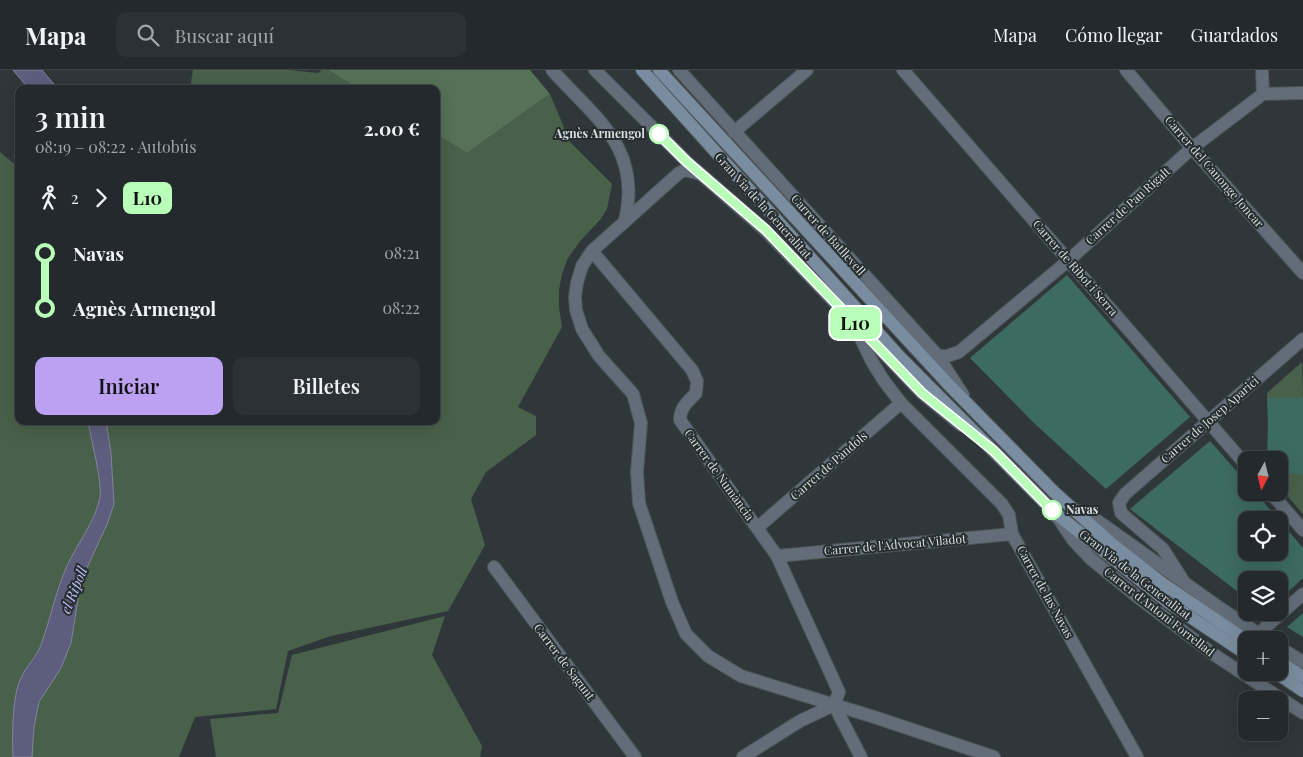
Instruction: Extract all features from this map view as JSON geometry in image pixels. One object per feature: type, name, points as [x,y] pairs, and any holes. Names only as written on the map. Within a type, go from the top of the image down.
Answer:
[{"type":"street","points":[[552,70],[604,125],[618,144],[625,165],[628,185],[629,204],[625,220]]},
{"type":"street","points":[[595,70],[700,174],[766,230],[922,393],[994,451]]},
{"type":"street","name":"Gran Via de la Generalitat","points":[[642,70],[900,356],[1054,512],[1169,603],[1238,649]]},
{"type":"street","name":"Gran Via de la Generalitat","points":[[659,70],[969,406],[1071,508],[1112,544],[1162,583],[1238,635]]},
{"type":"street","name":"Carrer de Batllevell","points":[[679,70],[938,356],[969,406]]},
{"type":"street","points":[[734,132],[807,70]]},
{"type":"street","name":"Carrer de Ribot i Serra","points":[[903,70],[1238,456]]},
{"type":"street","name":"Carrer del Canonge Joncar","points":[[1126,70],[1192,148],[1303,273]]},
{"type":"street","points":[[1262,70],[1262,94],[1303,93]]},
{"type":"street","name":"Carrer de Pau Rigalt","points":[[938,356],[947,356],[959,352],[1068,260],[1192,148],[1262,94]]},
{"type":"street","points":[[700,174],[689,170],[682,171],[592,251],[582,266],[575,297],[576,310],[582,329],[599,356],[633,394],[641,423],[637,472],[639,503],[672,602],[686,634],[708,656],[741,676],[834,704],[994,757]]},
{"type":"street","name":"Carrer de Numància","points":[[592,251],[692,370],[697,381],[696,394],[683,406],[680,412],[680,420],[778,556],[839,692],[834,704]]},
{"type":"street","name":"Carrer de las Navas","points":[[851,319],[871,360],[901,403],[1002,504],[1009,515],[1012,534],[1136,757]]},
{"type":"street","name":"Carrer de Josep Aparici","points":[[1184,582],[1163,549],[1121,514],[1119,503],[1125,494],[1303,340]]},
{"type":"street","name":"Carrer de Pàndols","points":[[757,528],[901,403]]},
{"type":"street","points":[[1278,501],[1303,530]]},
{"type":"street","points":[[1071,508],[1089,515],[1254,631]]},
{"type":"street","name":"Carrer d'Antoni Forrellad","points":[[1054,512],[1073,540],[1091,559],[1139,598],[1216,656],[1303,714]]},
{"type":"street","name":"Carrer de l'Advocat Viladot","points":[[778,556],[1012,534]]},
{"type":"street","name":"Carrer de Sagunt","points":[[494,567],[635,757]]},
{"type":"street","points":[[1269,631],[1303,594]]},
{"type":"street","points":[[1288,653],[1303,662]]},
{"type":"street","points":[[1288,667],[1303,677]]},
{"type":"street","points":[[1288,681],[1303,691]]},
{"type":"street","points":[[743,757],[800,721],[834,704]]},
{"type":"street","points":[[834,704],[861,757]]},
{"type":"green space","points":[[193,70],[289,70],[318,73],[322,70],[328,70],[352,85],[191,85]]},
{"type":"green space","points":[[328,70],[530,70],[550,94],[467,153],[440,136],[440,85],[352,85]]},
{"type":"green space","points":[[550,94],[570,142],[612,184],[607,209],[568,258],[559,290],[562,327],[518,407],[536,416],[536,435],[486,472],[471,499],[485,545],[448,611],[331,636],[288,651],[276,709],[195,717],[179,757],[0,757],[0,152],[15,165],[15,425],[440,425],[440,136],[467,153]]},
{"type":"green space","points":[[1302,362],[1303,398],[1267,398],[1267,393]]},
{"type":"green space","points":[[1288,470],[1303,474],[1303,514],[1288,496]]},
{"type":"green space","points":[[445,616],[432,655],[482,746],[480,757],[216,757],[210,719],[278,713],[292,655]]},
{"type":"water","points":[[13,70],[42,70],[55,85],[26,85]]},
{"type":"water","name":"el Ripoll","points":[[89,425],[107,425],[111,453],[114,504],[108,522],[81,581],[71,643],[61,668],[39,702],[34,727],[32,757],[13,757],[13,716],[18,686],[23,673],[40,648],[63,575],[98,506],[100,490]]},
{"type":"building","points":[[1067,275],[1190,417],[1106,489],[1035,424],[970,358]]},
{"type":"building","points":[[1267,398],[1303,398],[1303,474],[1288,474],[1288,451],[1267,451]]},
{"type":"building","points":[[1210,441],[1238,473],[1238,501],[1263,501],[1271,511],[1238,511],[1238,561],[1288,561],[1288,530],[1303,548],[1303,578],[1288,592],[1288,571],[1238,571],[1238,592],[1130,509]]},
{"type":"building","points":[[1303,613],[1303,637],[1287,627]]},
{"type":"bus line","name":"L10","points":[[659,134],[687,162],[766,230],[922,393],[994,451],[1052,510]]},
{"type":"place","name":"Agnès Armengol","points":[[659,134]]},
{"type":"place","name":"Navas","points":[[1052,510]]}]
